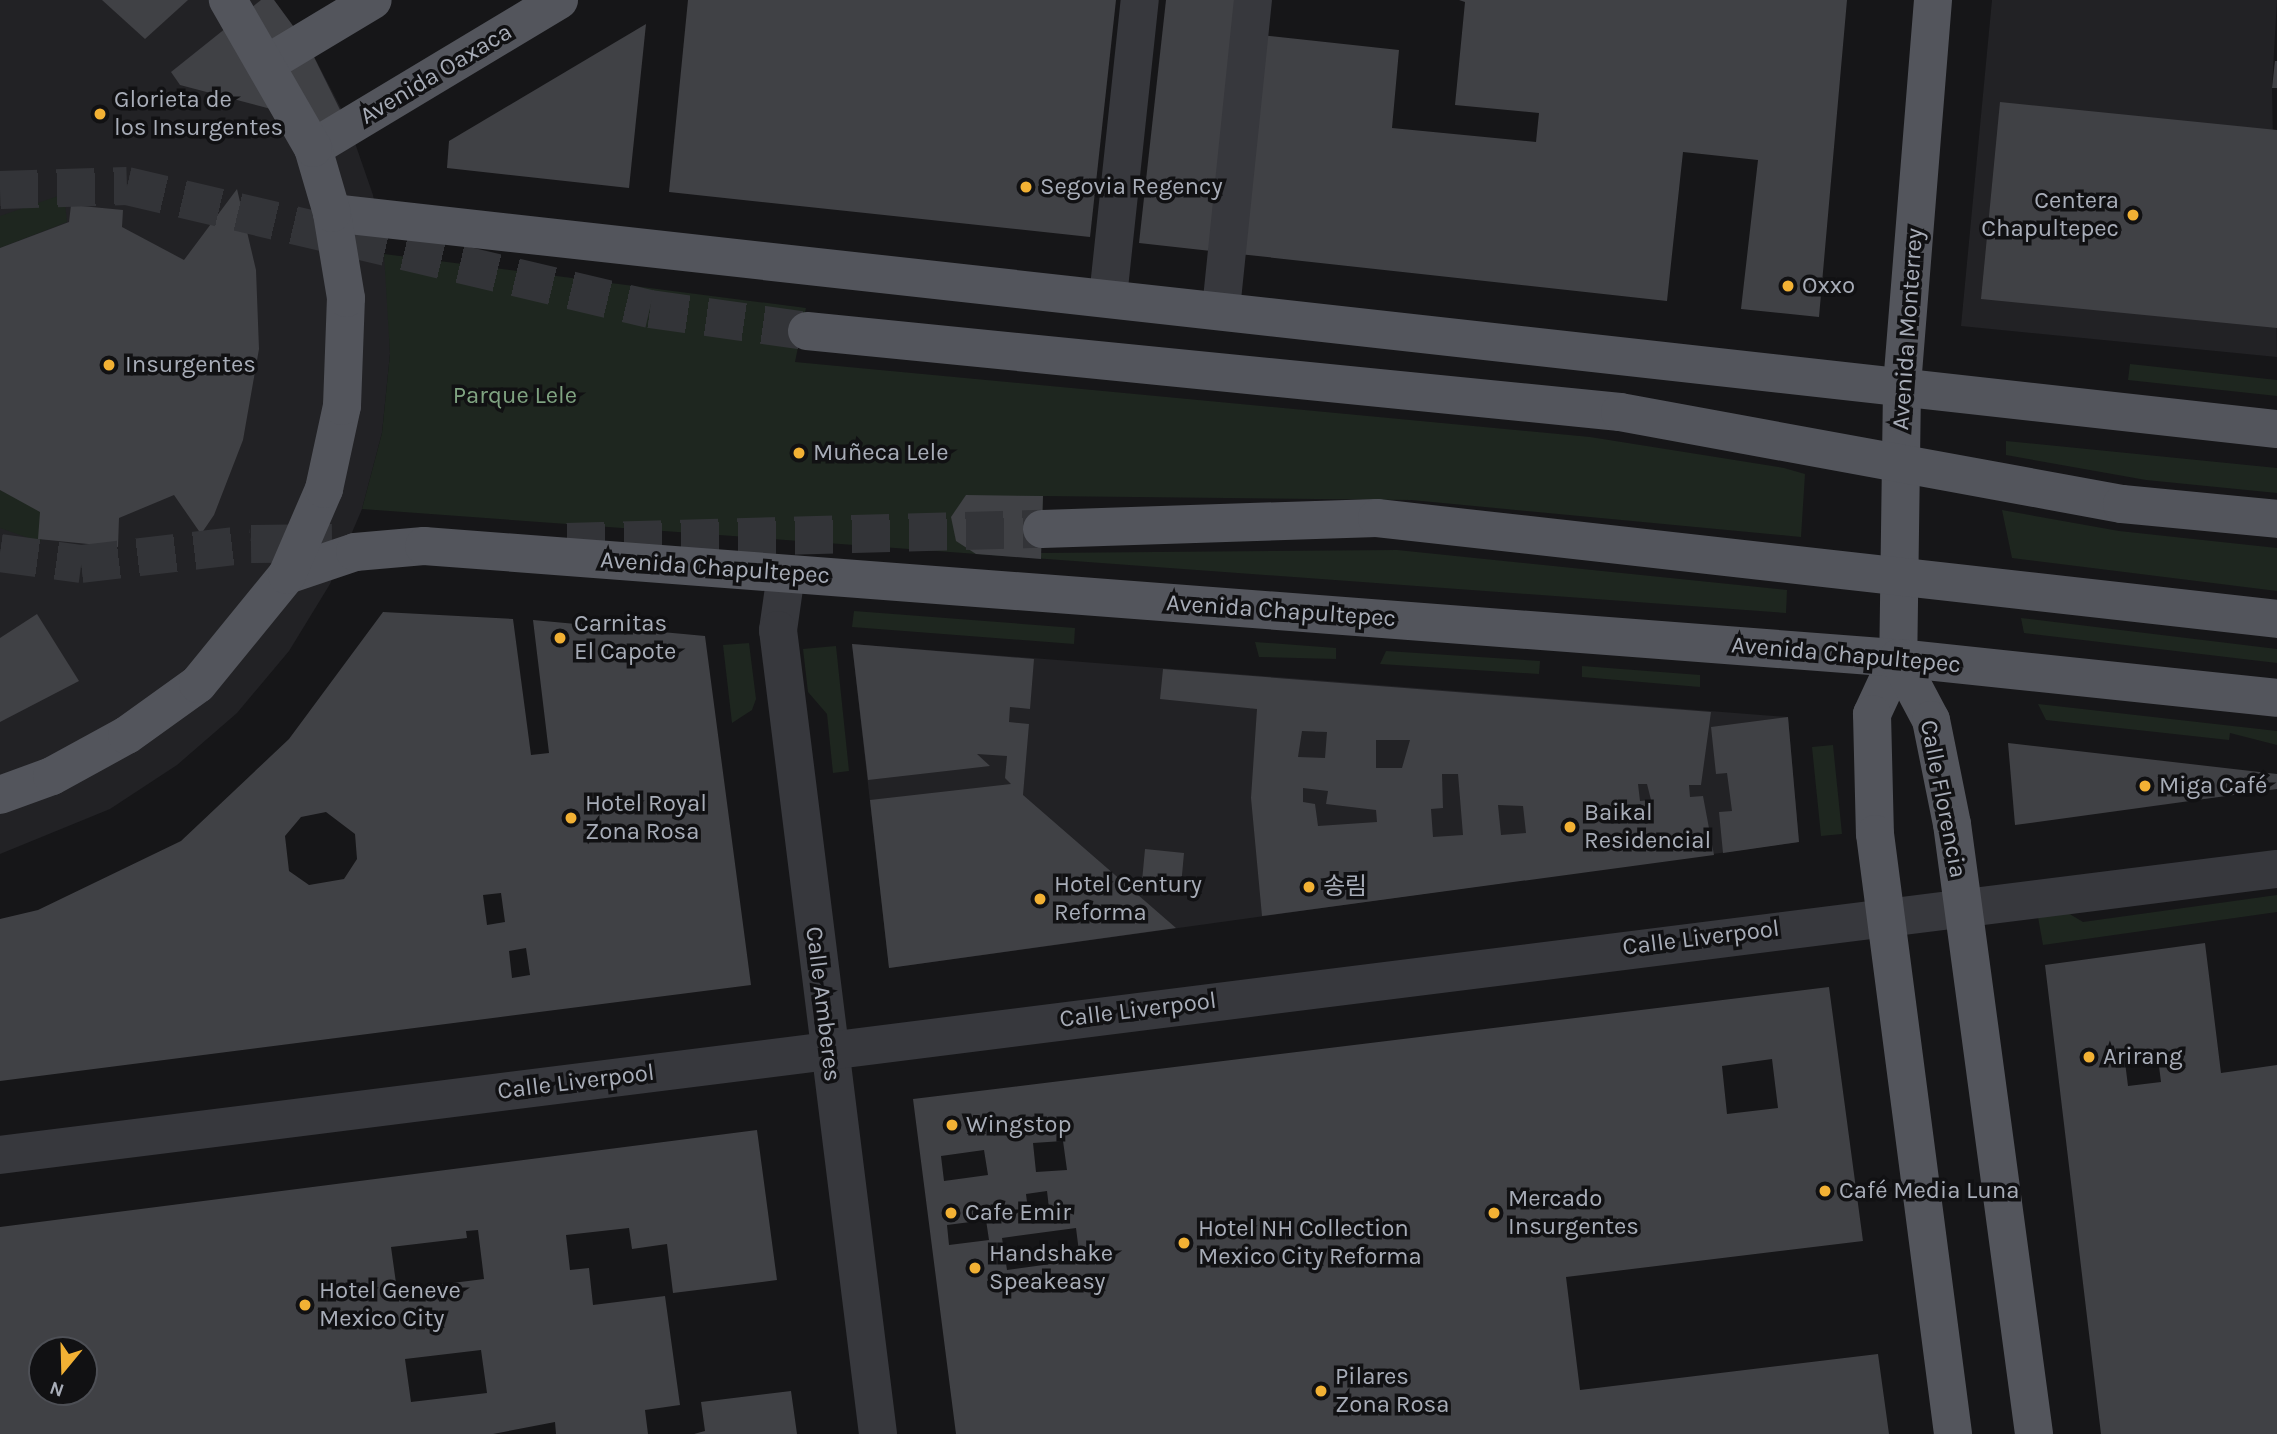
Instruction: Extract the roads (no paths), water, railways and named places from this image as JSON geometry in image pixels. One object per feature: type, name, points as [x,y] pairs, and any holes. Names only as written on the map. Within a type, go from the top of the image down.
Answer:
[{"type":"main road","points":[[0,795],[52,776],[127,735],[198,684],[287,575],[324,488],[342,406],[346,298],[332,214],[313,148],[268,63],[228,0]]},
{"type":"main road","points":[[268,63],[373,0]]},
{"type":"main road","name":"Avenida Oaxaca","points":[[313,148],[559,0]]},
{"type":"main road","name":"Avenida Monterrey","points":[[1898,658],[1902,388],[1933,0]]},
{"type":"main road","points":[[332,214],[390,218],[1221,309],[2277,429]]},
{"type":"main road","points":[[807,331],[1620,412],[1900,461],[2122,504],[2277,519]]},
{"type":"main road","points":[[1042,529],[1377,518],[2277,619]]},
{"type":"main road","name":"Avenida Chapultepec","points":[[287,575],[355,552],[424,546],[1898,658],[2277,698]]},
{"type":"main road","points":[[1898,658],[1872,714],[1875,834],[1952,1434]]},
{"type":"main road","name":"Calle Florencia","points":[[1898,658],[1931,720],[1962,905],[2034,1434]]},
{"type":"street","points":[[1108,297],[1140,0]]},
{"type":"street","points":[[1221,309],[1253,0]]},
{"type":"street","name":"Calle Amberes","points":[[786,574],[778,629],[828,1050],[878,1434]]},
{"type":"street","name":"Calle Liverpool","points":[[0,1155],[1962,905],[2277,869]]},
{"type":"tunnel","points":[[0,190],[127,186],[650,309],[807,331]]},
{"type":"tunnel","points":[[567,542],[1042,529]]},
{"type":"tunnel","points":[[0,553],[81,564],[251,544],[332,543]]},
{"type":"place","name":"Glorieta de los Insurgentes","points":[[100,114]]},
{"type":"place","name":"Segovia Regency","points":[[1026,187]]},
{"type":"place","name":"Centera Chapultepec","points":[[2133,215]]},
{"type":"place","name":"Oxxo","points":[[1788,286]]},
{"type":"place","name":"Insurgentes","points":[[109,365]]},
{"type":"place","name":"Muñeca Lele","points":[[799,453]]},
{"type":"place","name":"Carnitas El Capote","points":[[560,638]]},
{"type":"place","name":"Miga Café","points":[[2145,786]]},
{"type":"place","name":"Hotel Royal Zona Rosa","points":[[571,818]]},
{"type":"place","name":"Baikal Residencial","points":[[1570,827]]},
{"type":"place","name":"송림","points":[[1309,887]]},
{"type":"place","name":"Hotel Century Reforma","points":[[1040,899]]},
{"type":"place","name":"Arirang","points":[[2089,1057]]},
{"type":"place","name":"Wingstop","points":[[952,1125]]},
{"type":"place","name":"Café Media Luna","points":[[1825,1191]]},
{"type":"place","name":"Cafe Emir","points":[[951,1213]]},
{"type":"place","name":"Mercado Insurgentes","points":[[1494,1213]]},
{"type":"place","name":"Hotel NH Collection Mexico City Reforma","points":[[1184,1243]]},
{"type":"place","name":"Handshake Speakeasy","points":[[975,1268]]},
{"type":"place","name":"Hotel Geneve Mexico City","points":[[305,1305]]},
{"type":"place","name":"Pilares Zona Rosa","points":[[1321,1391]]},
{"type":"park label","name":"Parque Lele","points":[[515,396]]}]
